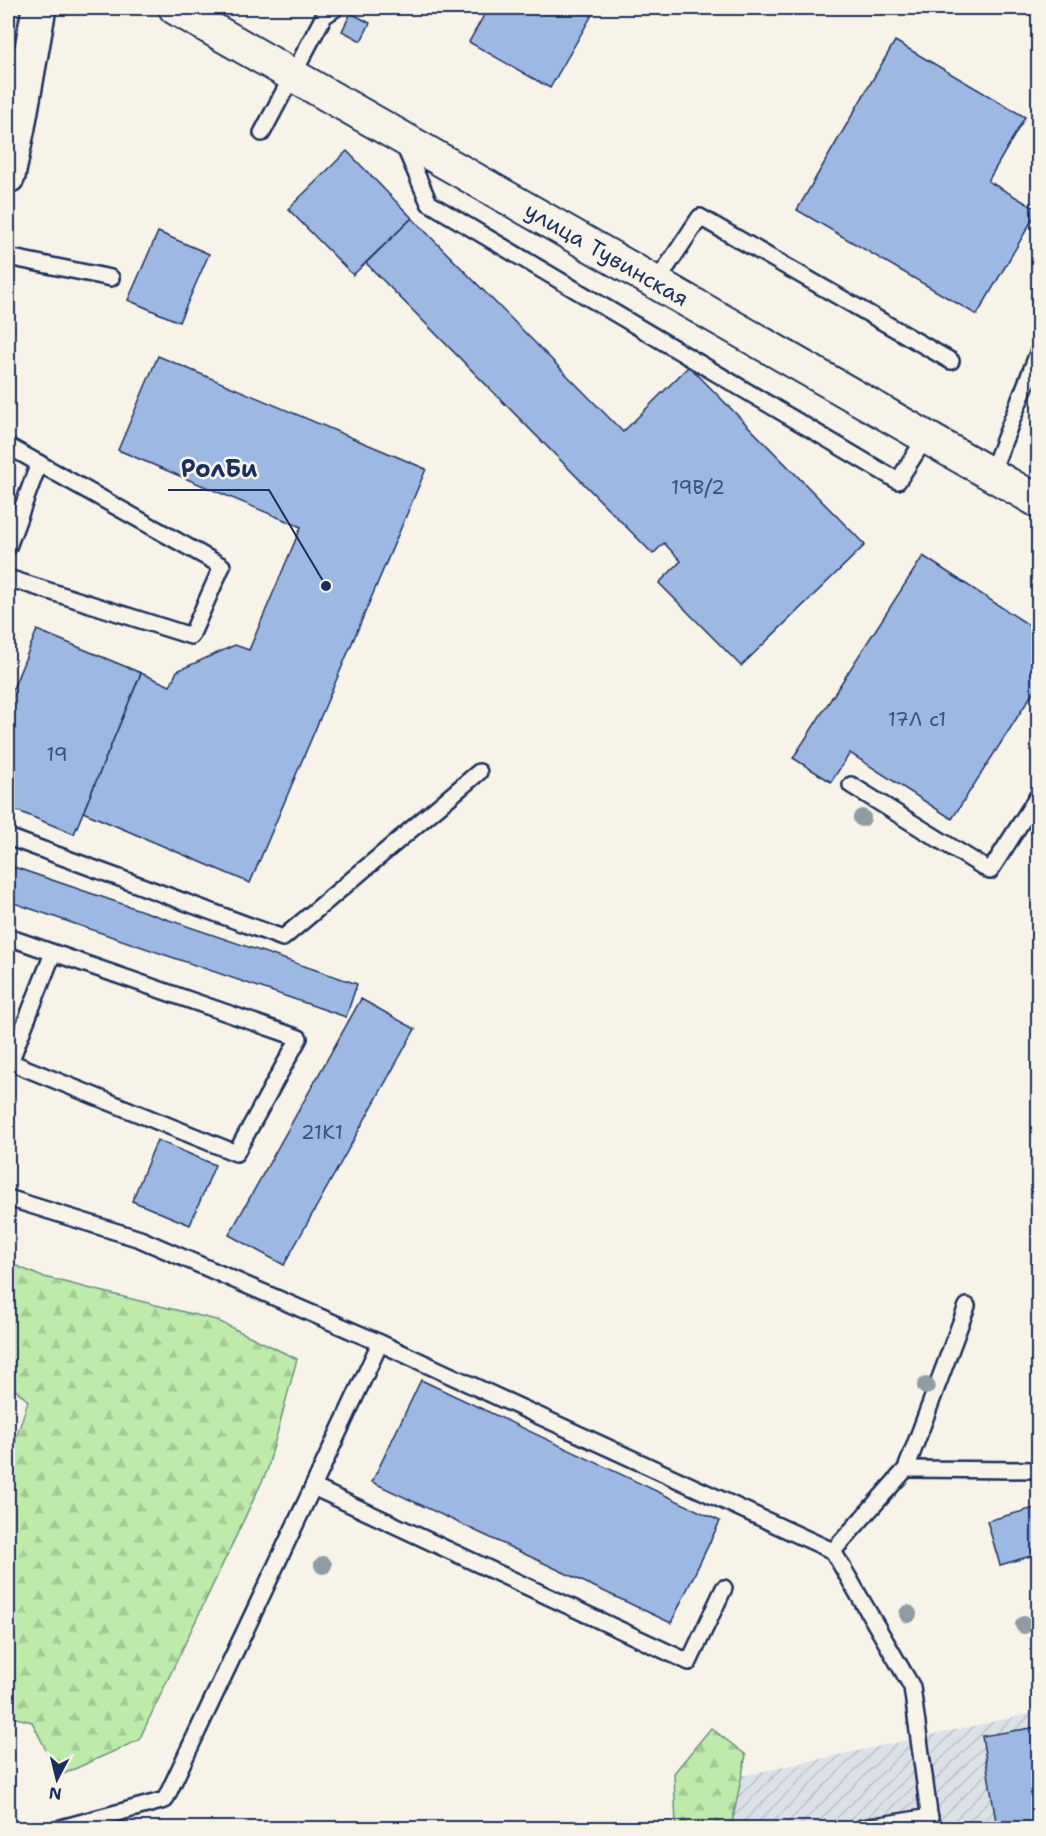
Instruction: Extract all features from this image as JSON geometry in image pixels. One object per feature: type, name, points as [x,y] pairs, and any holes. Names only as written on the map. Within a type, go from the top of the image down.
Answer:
[{"type":"main road","points":[[8,176],[13,128],[39,8]]},
{"type":"street","name":"улица Тувинская","points":[[175,8],[926,437],[992,474],[1036,495]]},
{"type":"lane","points":[[262,133],[324,10]]},
{"type":"lane","points":[[399,135],[429,203],[898,481],[926,437]]},
{"type":"lane","points":[[656,283],[700,217],[951,361]]},
{"type":"lane","points":[[8,257],[111,278]]},
{"type":"lane","points":[[992,474],[1038,353]]},
{"type":"lane","points":[[8,446],[222,566],[191,636],[8,578]]},
{"type":"lane","points":[[8,547],[39,463]]},
{"type":"lane","points":[[8,837],[283,938],[479,772]]},
{"type":"lane","points":[[851,785],[990,871],[1038,796]]},
{"type":"lane","points":[[8,937],[299,1038],[236,1153],[10,1062],[53,953]]},
{"type":"lane","points":[[8,1198],[140,1239],[380,1343],[832,1551],[912,1687],[930,1823],[862,1828]]},
{"type":"lane","points":[[832,1551],[906,1468],[967,1306]]},
{"type":"lane","points":[[61,1828],[165,1800],[380,1343]]},
{"type":"lane","points":[[906,1468],[1038,1470]]},
{"type":"lane","points":[[313,1487],[689,1662],[724,1588]]},
{"type":"shaded area","points":[[1038,1712],[1038,1828],[714,1828],[709,1783]]},
{"type":"green space","points":[[8,1262],[40,1276],[216,1320],[297,1359],[267,1471],[139,1740],[59,1776],[32,1722],[8,1716],[8,1464],[28,1401],[8,1383]]},
{"type":"green space","points":[[711,1728],[746,1755],[731,1828],[676,1828],[674,1773]]},
{"type":"building","points":[[488,8],[596,8],[550,88],[469,42]]},
{"type":"building","points":[[351,13],[370,23],[361,41],[342,31]]},
{"type":"building","points":[[895,41],[1025,117],[988,181],[1038,210],[977,315],[797,210]]},
{"type":"building","points":[[347,151],[412,218],[353,275],[288,209]]},
{"type":"building","points":[[412,218],[623,432],[689,366],[865,545],[741,666],[659,583],[681,561],[664,543],[653,554],[366,263]]},
{"type":"building","points":[[158,232],[209,254],[179,322],[128,300]]},
{"type":"building","points":[[158,356],[426,469],[250,883],[83,812],[141,673],[170,686],[177,671],[235,645],[249,650],[301,527],[118,450]]},
{"type":"building","points":[[923,556],[1038,631],[1038,685],[952,819],[850,753],[831,782],[793,758]]},
{"type":"building","points":[[37,630],[141,673],[74,834],[8,807],[8,701]]},
{"type":"building","points":[[8,865],[357,984],[346,1017],[8,901]]},
{"type":"building","points":[[361,999],[415,1029],[284,1265],[229,1235]]},
{"type":"building","points":[[157,1140],[215,1165],[190,1225],[132,1201]]},
{"type":"building","points":[[421,1380],[720,1521],[671,1623],[372,1482]]},
{"type":"building","points":[[1038,1507],[1038,1554],[1000,1565],[987,1521]]},
{"type":"building","points":[[1038,1727],[1038,1828],[997,1828],[982,1736]]},
{"type":"place","name":"РолБи","points":[[326,586]]}]
